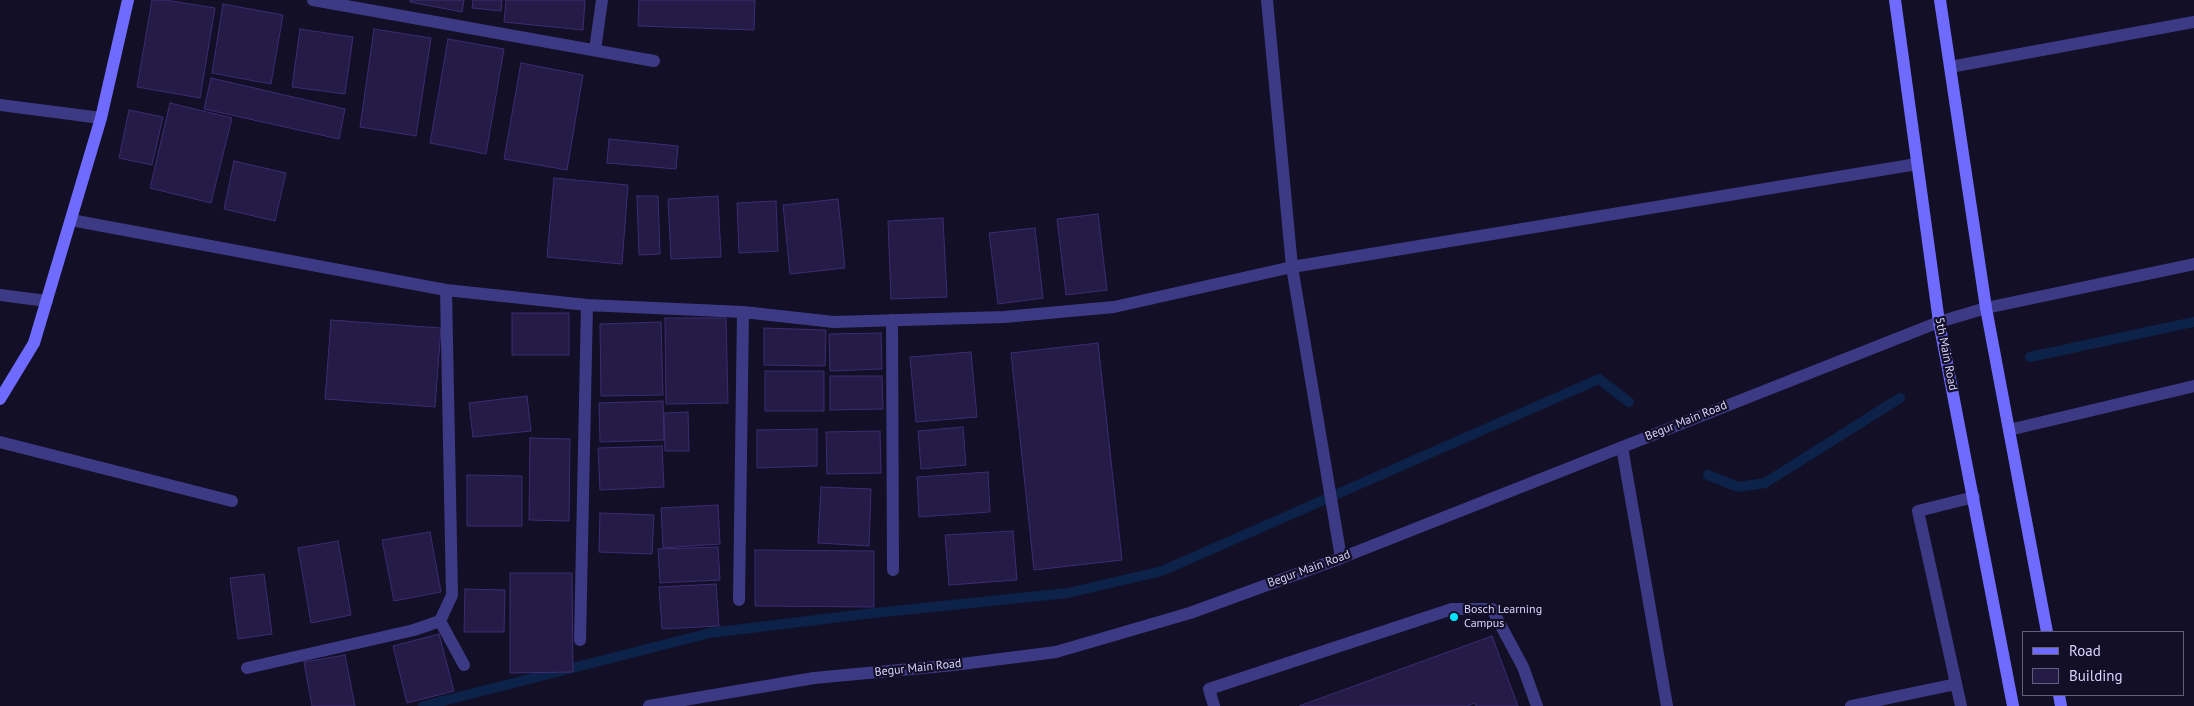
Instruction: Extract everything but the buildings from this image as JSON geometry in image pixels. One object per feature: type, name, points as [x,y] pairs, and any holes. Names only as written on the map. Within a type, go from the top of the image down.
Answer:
[{"type":"main road","points":[[0,399],[34,344],[101,118],[128,0]]},
{"type":"main road","name":"5th Main Road","points":[[1895,0],[1938,322],[1974,497],[2013,706]]},
{"type":"main road","points":[[1940,0],[1986,308],[2047,631]]},
{"type":"street","points":[[313,0],[654,61]]},
{"type":"street","points":[[595,50],[602,0]]},
{"type":"street","points":[[1267,0],[1292,267],[1341,558]]},
{"type":"street","points":[[1950,67],[2194,22]]},
{"type":"street","points":[[0,105],[101,118]]},
{"type":"street","points":[[71,220],[446,290],[587,305],[743,312],[834,322],[1004,317],[1114,307],[1292,267],[1917,164]]},
{"type":"street","name":"Begur Main Road","points":[[649,706],[814,678],[1056,652],[1190,613],[1341,558],[1938,322],[1986,308],[2194,264]]},
{"type":"street","points":[[247,668],[414,630],[440,621],[452,595],[446,290]]},
{"type":"street","points":[[0,295],[47,301]]},
{"type":"street","points":[[580,640],[587,305]]},
{"type":"street","points":[[739,600],[743,312]]},
{"type":"street","points":[[892,320],[893,570]]},
{"type":"street","points":[[2009,430],[2194,386]]},
{"type":"street","points":[[0,442],[232,501]]},
{"type":"street","points":[[1622,447],[1668,706]]},
{"type":"street","points":[[1961,706],[1918,511],[1974,497]]},
{"type":"street","points":[[1214,706],[1209,689],[1452,609],[1492,609],[1523,667],[1537,706]]},
{"type":"street","points":[[440,621],[464,665]]},
{"type":"street","points":[[1851,706],[1956,684]]},
{"type":"waterway","points":[[2030,357],[2194,322]]},
{"type":"waterway","points":[[423,706],[710,633],[865,614],[1068,593],[1162,571],[1599,379],[1629,402]]},
{"type":"waterway","points":[[1708,475],[1738,487],[1765,483],[1900,398]]},
{"type":"place","name":"Bosch Learning Campus","points":[[1454,617]]}]
